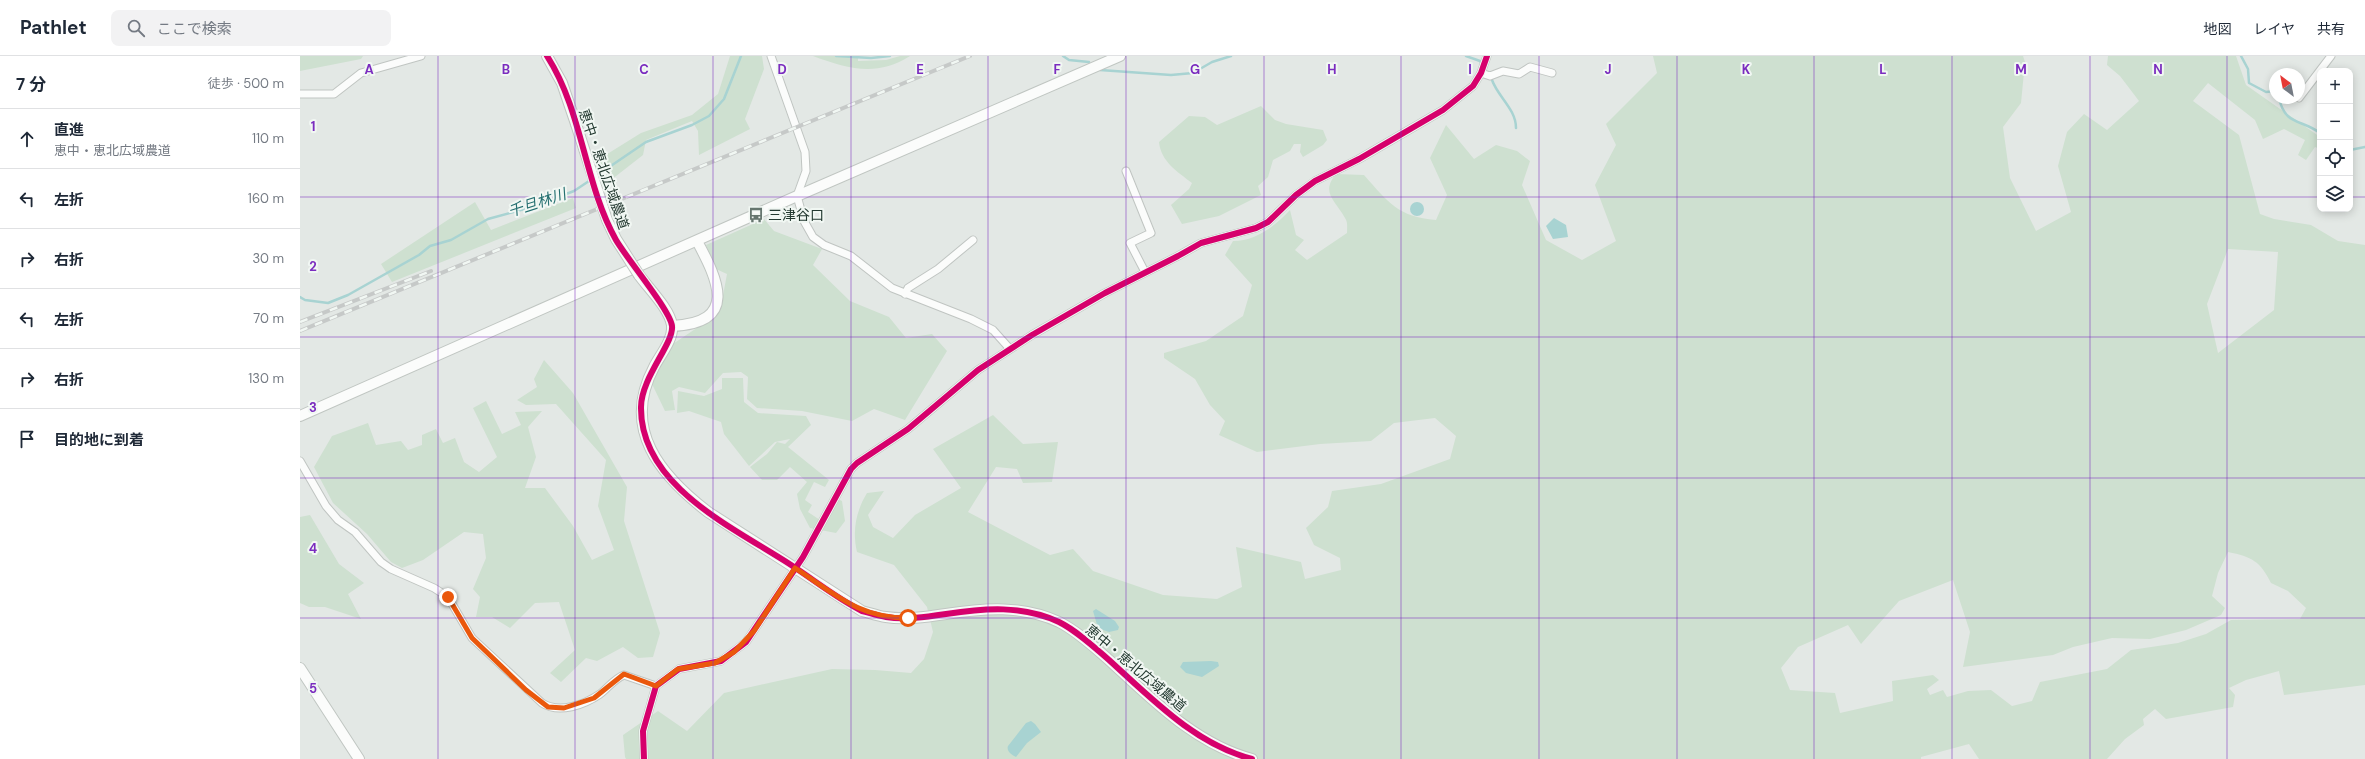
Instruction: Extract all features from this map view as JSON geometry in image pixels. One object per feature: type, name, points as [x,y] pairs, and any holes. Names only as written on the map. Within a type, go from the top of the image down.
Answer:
[{"type":"street","points":[[300,94],[334,94],[361,73],[422,56]]},
{"type":"street","name":"恵中・恵北広域農道","points":[[547,56],[562,83],[607,220],[616,240],[666,312],[672,326],[670,336],[647,378],[642,397],[642,422],[650,448],[665,473],[687,496],[708,512],[850,604],[886,617],[918,618],[964,611],[1015,609],[1038,614],[1060,622],[1098,651],[1168,712],[1200,736],[1252,759]]},
{"type":"street","points":[[771,56],[805,152],[806,171],[797,196],[804,221],[813,237],[824,245],[851,256],[871,274],[892,288],[971,319],[993,330],[1010,350]]},
{"type":"street","points":[[300,416],[797,196],[1120,56]]},
{"type":"street","points":[[644,759],[643,731],[656,686],[678,669],[715,663],[734,652],[754,631],[795,568],[851,469],[857,463],[908,430],[978,370],[1010,350],[1145,272],[1201,243],[1256,228],[1268,222],[1296,195],[1315,181],[1359,159],[1443,110],[1473,86],[1481,73],[1487,56]]},
{"type":"street","points":[[2305,90],[2331,56]]},
{"type":"street","points":[[1481,73],[1490,76],[1503,71],[1519,74],[1530,68],[1552,73]]},
{"type":"street","points":[[1126,171],[1151,233],[1130,243],[1145,272]]},
{"type":"street","points":[[905,294],[908,288],[938,269],[973,240]]},
{"type":"street","points":[[672,326],[697,323],[710,313],[718,301],[717,282],[697,241]]},
{"type":"street","points":[[300,461],[326,506],[338,520],[355,532],[381,562],[391,569],[434,588],[448,597],[472,638],[526,690],[548,707],[564,708],[594,698],[624,674],[656,686]]},
{"type":"street","points":[[300,668],[359,759]]},
{"type":"green space","points":[[300,56],[363,56],[361,59],[300,71]]},
{"type":"green space","points":[[730,56],[762,56],[764,69],[745,119],[750,129],[699,155],[698,131],[692,121],[646,140],[643,155],[602,187],[596,161],[641,133],[692,115],[718,94]]},
{"type":"green space","points":[[813,56],[858,56],[858,61],[886,60],[900,56],[910,56],[898,63],[886,67],[862,69],[838,64]]},
{"type":"green space","points":[[1653,56],[2023,56],[2025,62],[2021,103],[2003,127],[2010,178],[2036,231],[2071,212],[2058,166],[2067,132],[2084,114],[2107,130],[2139,101],[2120,76],[2107,65],[2108,56],[2236,56],[2246,85],[2269,101],[2269,104],[2273,104],[2317,135],[2317,148],[2315,147],[2306,160],[2298,155],[2305,140],[2284,129],[2263,139],[2255,120],[2208,83],[2193,101],[2239,135],[2260,214],[2274,219],[2311,225],[2338,241],[2365,245],[2365,685],[2284,695],[2279,671],[2246,680],[2229,688],[2235,695],[2233,707],[2166,719],[2155,709],[2143,719],[2144,725],[2125,739],[2107,759],[1979,759],[1969,744],[1921,757],[1921,759],[626,759],[623,735],[658,711],[687,731],[724,693],[832,669],[911,673],[924,659],[933,632],[927,607],[894,565],[857,552],[855,529],[860,507],[867,493],[884,491],[868,515],[873,527],[893,538],[915,515],[961,488],[933,449],[993,415],[1023,444],[1058,442],[1052,482],[1023,483],[1017,469],[996,467],[968,512],[1050,555],[1073,549],[1093,571],[1163,595],[1217,599],[1242,587],[1236,547],[1301,562],[1305,579],[1341,570],[1340,558],[1314,545],[1306,528],[1328,507],[1332,491],[1381,484],[1450,459],[1456,436],[1435,418],[1394,423],[1371,441],[1320,444],[1257,452],[1219,435],[1225,421],[1210,405],[1195,379],[1164,358],[1164,353],[1206,341],[1243,316],[1252,285],[1225,255],[1233,241],[1250,238],[1264,232],[1278,222],[1290,210],[1296,235],[1304,240],[1295,250],[1307,260],[1347,233],[1346,220],[1329,192],[1329,186],[1336,174],[1364,175],[1387,200],[1403,212],[1412,216],[1436,220],[1447,195],[1430,158],[1446,125],[1474,159],[1496,145],[1517,151],[1530,161],[1522,185],[1546,240],[1582,260],[1616,241],[1595,185],[1616,145],[1606,124],[1657,73]],"holes":[[[2228,249],[2278,252],[2274,310],[2218,353],[2207,304]],[[2228,552],[2243,556],[2259,565],[2271,583],[2288,591],[2306,608],[2300,619],[2231,620],[2206,634],[2178,643],[2131,650],[2107,669],[2040,682],[2032,701],[2012,706],[1991,690],[1968,691],[1947,697],[1943,690],[1930,695],[1927,689],[1939,680],[1933,675],[1892,681],[1893,701],[1840,713],[1835,693],[1790,690],[1781,668],[1798,647],[1848,625],[1861,644],[1899,601],[1953,580],[1970,632],[1963,667],[2053,655],[2073,647],[2112,638],[2150,639],[2186,630],[2221,615],[2225,608],[2212,596],[2218,573]]]},
{"type":"green space","points":[[1261,106],[1275,120],[1286,124],[1323,130],[1327,140],[1323,145],[1303,157],[1300,152],[1301,144],[1294,144],[1290,151],[1273,160],[1268,177],[1258,186],[1261,195],[1219,216],[1182,224],[1171,205],[1189,189],[1192,183],[1171,166],[1160,149],[1159,142],[1189,116],[1205,117],[1217,125]]},
{"type":"green space","points":[[573,198],[576,208],[392,282],[381,264],[475,202],[491,230]]},
{"type":"green space","points":[[764,219],[774,231],[822,249],[813,265],[850,301],[889,317],[906,338],[932,334],[947,351],[905,420],[874,409],[852,421],[802,411],[757,408],[747,399],[748,377],[741,372],[723,373],[705,393],[679,387],[672,391],[675,410],[665,411],[652,384],[670,346],[707,321],[721,306],[727,274],[716,269],[706,245]]},
{"type":"green space","points":[[544,360],[573,393],[627,487],[624,521],[660,633],[653,657],[638,658],[623,647],[597,661],[586,658],[561,682],[550,673],[575,650],[559,602],[535,603],[510,628],[492,617],[476,617],[480,597],[473,589],[486,558],[483,534],[464,532],[423,560],[402,568],[391,562],[367,534],[333,503],[314,467],[332,436],[368,423],[376,445],[401,441],[408,450],[422,445],[422,435],[436,429],[443,443],[455,438],[464,462],[479,472],[497,457],[473,408],[486,401],[502,434],[521,425],[515,412],[542,411],[528,427],[536,457],[525,488],[545,488],[573,526],[592,560],[614,550],[598,506],[606,460],[556,404],[526,405],[517,400],[537,387],[534,379]]},
{"type":"green space","points":[[722,378],[743,378],[744,402],[758,413],[806,416],[811,425],[788,447],[829,480],[825,487],[814,482],[805,500],[812,505],[808,512],[823,522],[836,498],[842,501],[845,521],[836,533],[810,528],[800,509],[797,494],[807,482],[790,467],[777,480],[762,480],[750,467],[767,454],[777,442],[785,444],[790,439],[775,442],[749,466],[724,434],[721,422],[689,411],[677,413],[678,391],[704,396],[722,389]]},
{"type":"green space","points":[[310,515],[339,564],[364,583],[348,594],[361,619],[325,607],[309,607],[300,603],[300,517]]},
{"type":"water","points":[[1417,202],[1422,204],[1424,209],[1422,214],[1417,216],[1412,214],[1410,209],[1412,204]]},
{"type":"water","points":[[1554,218],[1566,225],[1568,237],[1553,239],[1546,226]]},
{"type":"water","points":[[1096,609],[1115,621],[1119,627],[1118,630],[1109,632],[1098,628],[1093,611]]},
{"type":"water","points":[[1183,662],[1218,662],[1219,666],[1202,677],[1186,673],[1180,667]]},
{"type":"water","points":[[1031,721],[1041,732],[1027,743],[1016,757],[1011,754],[1008,746],[1026,723]]},
{"type":"waterway","name":"千旦林川","points":[[596,176],[646,142],[692,125],[709,116],[724,99],[741,56]]},
{"type":"waterway","name":"千旦林川","points":[[836,56],[871,58],[890,56]]},
{"type":"waterway","points":[[1063,56],[1069,60],[1089,62]]},
{"type":"waterway","points":[[1100,70],[1171,75],[1193,73],[1212,62],[1231,56]]},
{"type":"waterway","points":[[1466,56],[1480,61],[1482,65]]},
{"type":"waterway","points":[[2241,56],[2248,69],[2249,83],[2266,92],[2269,92]]},
{"type":"waterway","points":[[1492,80],[1498,92],[1510,109],[1516,128]]},
{"type":"waterway","points":[[2281,104],[2285,113],[2290,118],[2317,131]]},
{"type":"waterway","points":[[2353,149],[2365,147]]},
{"type":"waterway","name":"千旦林川","points":[[300,297],[305,300],[328,303],[348,295],[419,255],[430,246],[451,240],[488,219],[532,207],[574,191],[592,179]]},
{"type":"railway","points":[[300,331],[970,56]]},
{"type":"railway","points":[[300,322],[431,271]]},
{"type":"cycle path","points":[[547,56],[559,78],[568,100],[605,218],[621,248],[664,308],[672,326],[668,342],[646,384],[642,396],[641,407],[645,435],[656,459],[672,481],[693,501],[717,518],[862,611],[883,617],[908,618],[975,610],[1003,609],[1031,613],[1059,622],[1085,640],[1158,705],[1193,731],[1212,743],[1231,752],[1252,759]]},
{"type":"cycle path","points":[[644,759],[643,731],[656,686],[679,669],[721,661],[746,642],[803,557],[851,469],[857,463],[908,429],[978,370],[1032,335],[1105,293],[1201,243],[1256,228],[1268,222],[1296,195],[1315,181],[1359,159],[1443,110],[1473,86],[1481,73],[1487,56]]},
{"type":"place","name":"三津谷口","points":[[756,215]]},
{"type":"route","points":[[448,597],[454,605],[465,630],[472,638],[526,690],[542,703],[554,709],[572,706],[594,698],[624,674],[656,686],[665,677],[678,669],[721,661],[746,642],[795,568],[862,611],[886,617],[908,618]]}]
